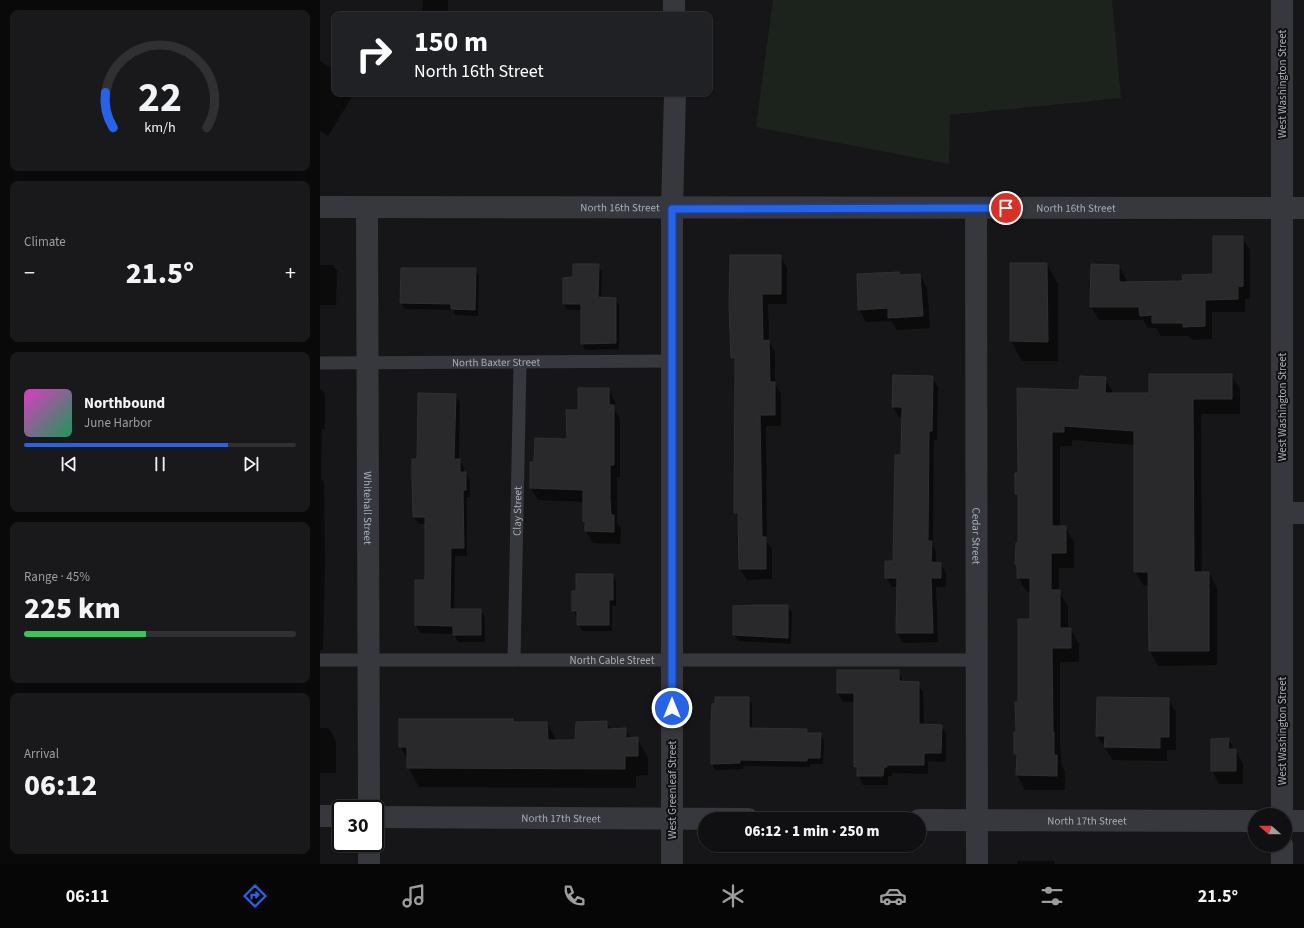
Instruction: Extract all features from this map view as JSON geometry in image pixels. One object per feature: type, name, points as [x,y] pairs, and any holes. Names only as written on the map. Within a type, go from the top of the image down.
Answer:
[{"type":"street","points":[[674,0],[674,12]]},
{"type":"street","name":"West Washington Street","points":[[1282,0],[1282,808]]},
{"type":"street","name":"West Greenleaf Street","points":[[672,864],[672,209],[675,96]]},
{"type":"street","name":"North 16th Street","points":[[320,207],[672,209],[1304,208]]},
{"type":"street","name":"Whitehall Street","points":[[367,207],[369,800]]},
{"type":"street","name":"Cedar Street","points":[[976,208],[977,864]]},
{"type":"street","points":[[1282,512],[1304,513]]},
{"type":"street","points":[[320,816],[332,816]]},
{"type":"street","name":"North 17th Street","points":[[384,816],[698,819]]},
{"type":"street","name":"North 17th Street","points":[[926,820],[1248,821]]},
{"type":"street","points":[[1292,821],[1304,821]]},
{"type":"street","points":[[369,852],[369,864]]},
{"type":"street","points":[[1282,852],[1282,864]]},
{"type":"lane","name":"North Baxter Street","points":[[320,363],[672,361]]},
{"type":"lane","name":"Clay Street","points":[[514,660],[520,363]]},
{"type":"lane","name":"North Cable Street","points":[[320,660],[976,660]]},
{"type":"shaded area","points":[[773,0],[1112,0],[1121,98],[950,115],[949,164],[756,127]]},
{"type":"building","points":[[1213,236],[1243,236],[1243,286],[1238,287],[1238,299],[1205,300],[1205,326],[1183,327],[1183,323],[1152,323],[1152,315],[1140,316],[1139,307],[1090,307],[1091,264],[1119,265],[1119,282],[1183,281],[1182,275],[1213,274]]},
{"type":"building","points":[[730,255],[781,255],[781,294],[762,294],[763,341],[769,340],[770,382],[775,382],[775,415],[760,415],[762,537],[766,537],[766,569],[739,569],[738,513],[734,513],[735,358],[731,358],[729,307]]},
{"type":"building","points":[[1010,263],[1047,263],[1048,342],[1010,341]]},
{"type":"building","points":[[573,264],[599,264],[598,297],[616,298],[616,343],[581,344],[581,304],[563,304],[563,278],[573,277]]},
{"type":"building","points":[[401,268],[476,268],[475,310],[451,309],[451,304],[400,303]]},
{"type":"building","points":[[899,272],[900,275],[920,274],[923,316],[888,318],[888,308],[858,310],[857,274]]},
{"type":"building","points":[[1149,374],[1232,374],[1232,399],[1193,399],[1194,572],[1209,572],[1209,651],[1149,651],[1148,572],[1134,572],[1134,431],[1064,426],[1064,432],[1052,432],[1052,526],[1066,526],[1066,553],[1051,553],[1051,590],[1060,590],[1060,628],[1071,628],[1071,648],[1052,648],[1053,732],[1054,755],[1057,755],[1057,776],[1016,775],[1017,754],[1014,754],[1014,732],[1016,732],[1015,702],[1018,702],[1018,619],[1030,619],[1030,578],[1017,578],[1017,564],[1015,564],[1016,543],[1018,543],[1018,494],[1015,494],[1015,473],[1018,473],[1017,388],[1079,390],[1080,376],[1106,377],[1105,393],[1149,393]]},
{"type":"building","points":[[893,375],[933,376],[932,431],[929,431],[928,541],[932,541],[931,562],[941,563],[941,578],[931,578],[933,633],[896,633],[897,578],[885,578],[885,561],[893,561],[895,455],[901,455],[902,407],[892,407]]},
{"type":"building","points":[[578,388],[609,388],[609,405],[614,405],[614,465],[610,465],[610,499],[611,515],[614,515],[614,532],[585,531],[585,521],[583,521],[583,490],[530,488],[530,462],[534,462],[535,438],[567,439],[566,410],[578,410]]},
{"type":"building","points":[[418,393],[456,394],[454,459],[460,459],[460,472],[466,472],[466,490],[463,490],[464,548],[451,548],[450,609],[481,609],[481,635],[453,635],[453,626],[415,625],[415,580],[425,580],[425,517],[413,517],[412,459],[417,459]]},
{"type":"building","points":[[576,574],[613,574],[613,600],[609,600],[609,625],[577,625],[577,611],[572,611],[572,591],[576,591]]},
{"type":"building","points":[[788,605],[788,638],[733,635],[733,606]]},
{"type":"building","points":[[837,670],[899,670],[899,681],[919,682],[919,724],[942,725],[941,753],[924,753],[924,765],[887,765],[887,767],[884,767],[883,776],[857,776],[857,767],[854,767],[854,693],[837,693]]},
{"type":"building","points":[[715,697],[749,697],[749,728],[807,729],[807,733],[821,733],[820,758],[807,758],[807,761],[740,760],[740,763],[711,764],[712,704],[715,704]]},
{"type":"building","points":[[1097,697],[1169,698],[1169,737],[1160,737],[1160,748],[1104,747],[1105,736],[1096,736]]},
{"type":"building","points":[[399,719],[513,719],[513,722],[547,722],[548,740],[575,740],[576,722],[607,721],[607,729],[626,728],[626,738],[638,737],[638,756],[625,756],[625,769],[407,768],[407,747],[399,747]]},
{"type":"building","points":[[1229,738],[1228,749],[1236,749],[1236,771],[1211,771],[1211,739]]},
{"type":"route","points":[[672,708],[672,209],[1006,208]]}]
